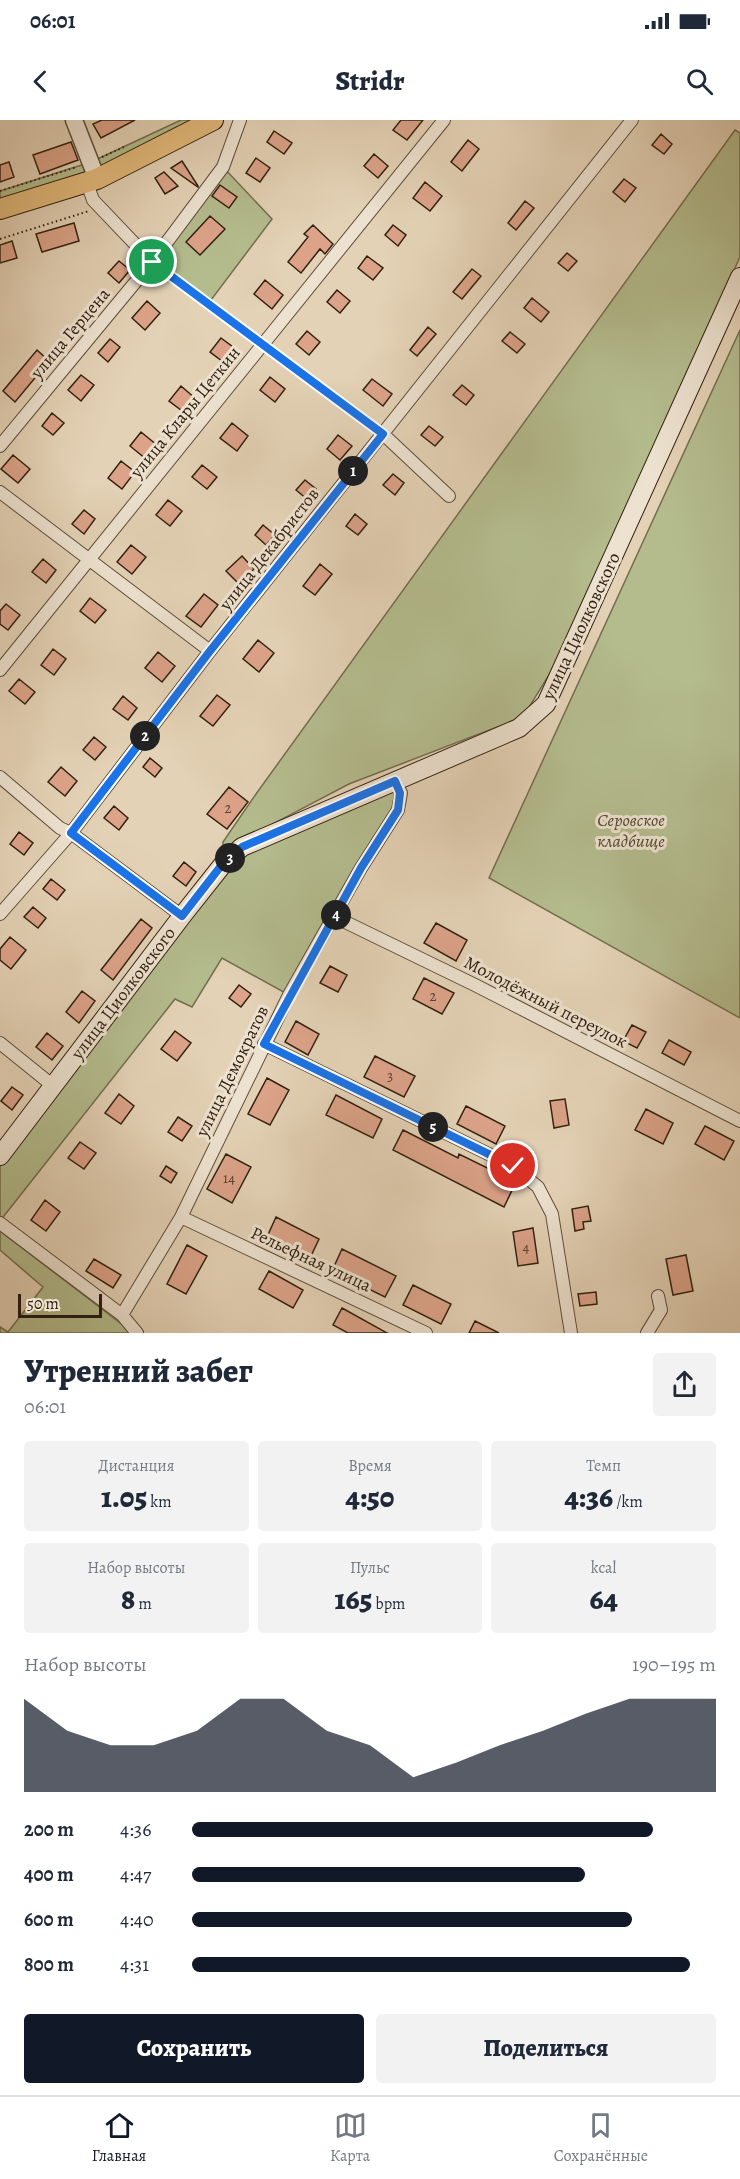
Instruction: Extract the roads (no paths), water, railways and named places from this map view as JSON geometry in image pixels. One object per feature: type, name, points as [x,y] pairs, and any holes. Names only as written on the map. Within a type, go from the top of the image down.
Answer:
[{"type":"main road","points":[[0,209],[92,181],[213,120]]},
{"type":"main road","name":"улица Циолковского","points":[[0,1156],[224,862],[242,847],[519,728],[546,704],[740,277]]},
{"type":"street","points":[[74,120],[92,181],[93,200],[153,263]]},
{"type":"street","name":"улица Герцена","points":[[0,446],[153,263],[223,167],[240,120]]},
{"type":"street","name":"улица Клары Цеткин","points":[[0,670],[444,120]]},
{"type":"street","name":"улица Декабристов","points":[[0,914],[71,833],[210,651],[632,120]]},
{"type":"street","points":[[383,434],[449,496]]},
{"type":"street","points":[[0,492],[210,651]]},
{"type":"street","points":[[0,777],[60,828],[71,833],[182,916]]},
{"type":"street","name":"улица Демократов","points":[[122,1315],[182,1217],[264,1044],[361,868],[398,810],[400,793],[395,781]]},
{"type":"street","name":"Молодёжный переулок","points":[[335,917],[475,985],[740,1121]]},
{"type":"street","points":[[0,1043],[52,1085]]},
{"type":"street","points":[[264,1044],[513,1166],[538,1187],[552,1214],[571,1333]]},
{"type":"street","name":"Рельефная улица","points":[[182,1217],[426,1333]]},
{"type":"street","points":[[0,1223],[122,1315],[137,1333]]},
{"type":"street","points":[[647,1333],[661,1310],[658,1296]]},
{"type":"park label","name":"Серовское кладбище","points":[[631,830]]}]
